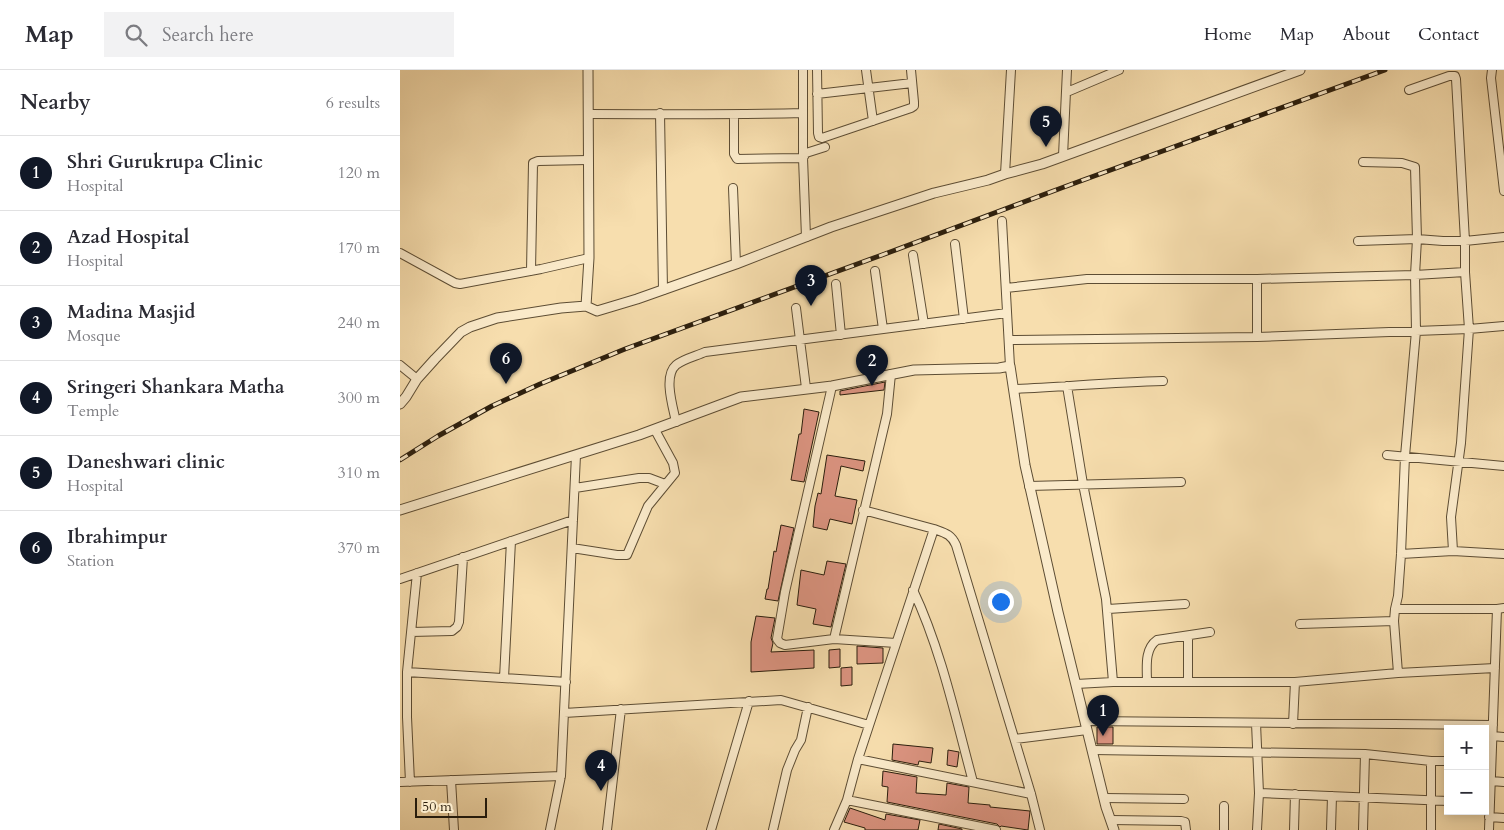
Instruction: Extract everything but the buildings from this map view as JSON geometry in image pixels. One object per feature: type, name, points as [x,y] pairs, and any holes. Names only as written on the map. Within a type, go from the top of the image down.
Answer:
[{"type":"street","points":[[586,306],[589,258],[588,70]]},
{"type":"street","points":[[803,70],[803,158],[806,237]]},
{"type":"street","points":[[817,70],[818,133],[819,137],[822,138],[914,106],[911,70]]},
{"type":"street","points":[[866,70],[873,121]]},
{"type":"street","points":[[1005,174],[1010,70]]},
{"type":"street","points":[[1063,156],[1067,70]]},
{"type":"street","points":[[1067,92],[1120,70]]},
{"type":"street","points":[[400,404],[417,379],[461,332],[479,324],[497,318],[561,308],[586,306],[598,311],[637,300],[806,237],[934,193],[1042,164],[1300,70]]},
{"type":"street","points":[[1492,70],[1501,145],[1504,191]]},
{"type":"street","points":[[1409,90],[1450,76],[1455,76],[1456,79],[1465,241],[1464,272],[1469,329],[1458,462],[1451,517],[1453,552]]},
{"type":"street","points":[[817,94],[912,83]]},
{"type":"street","points":[[660,113],[663,290]]},
{"type":"street","points":[[588,114],[734,115],[803,113]]},
{"type":"street","points":[[734,115],[734,154],[737,159],[803,158]]},
{"type":"street","points":[[803,158],[806,153],[825,147]]},
{"type":"street","points":[[531,271],[533,163],[538,161],[588,160]]},
{"type":"street","points":[[1363,162],[1402,163],[1415,167],[1418,239],[1415,275],[1416,331],[1405,456],[1398,596],[1394,621],[1398,673]]},
{"type":"street","points":[[733,188],[736,264]]},
{"type":"street","points":[[1002,221],[1010,366],[1025,466],[1086,725],[1114,830]]},
{"type":"street","points":[[1358,241],[1418,239],[1465,241],[1504,237]]},
{"type":"street","points":[[954,244],[964,319]]},
{"type":"street","points":[[400,254],[456,284],[531,271],[589,258]]},
{"type":"street","points":[[913,255],[924,324]]},
{"type":"street","points":[[875,271],[883,329]]},
{"type":"street","points":[[1006,288],[1087,279],[1257,279],[1464,272]]},
{"type":"street","points":[[1257,279],[1257,337]]},
{"type":"street","points":[[836,284],[841,335]]},
{"type":"street","points":[[796,308],[806,388]]},
{"type":"street","points":[[676,422],[669,384],[673,368],[678,363],[705,352],[1008,313]]},
{"type":"street","points":[[1009,340],[1257,337],[1504,326]]},
{"type":"street","points":[[400,365],[417,379]]},
{"type":"street","points":[[400,510],[655,430],[741,397],[832,386],[914,370],[1000,368],[1010,366]]},
{"type":"street","points":[[834,640],[887,414],[891,374]]},
{"type":"street","points":[[1014,389],[1114,382],[1163,381]]},
{"type":"street","points":[[832,386],[785,592],[777,639],[780,643],[785,644],[834,640],[896,643]]},
{"type":"street","points":[[1067,386],[1083,484],[1108,609],[1113,682]]},
{"type":"street","points":[[572,548],[628,555],[648,506],[675,473],[675,467],[655,430]]},
{"type":"street","points":[[1387,454],[1504,466]]},
{"type":"street","points":[[550,830],[561,776],[576,455]]},
{"type":"street","points":[[574,488],[639,478],[649,478],[665,484]]},
{"type":"street","points":[[1029,486],[1181,482]]},
{"type":"street","points":[[864,510],[948,534],[956,545],[1031,794],[1040,830]]},
{"type":"street","points":[[401,579],[573,520]]},
{"type":"street","points":[[834,830],[847,800],[858,759],[934,529]]},
{"type":"street","points":[[504,678],[511,541]]},
{"type":"street","points":[[1401,554],[1453,552],[1504,554]]},
{"type":"street","points":[[411,632],[452,630],[457,627],[459,622],[463,557]]},
{"type":"street","points":[[410,782],[403,718],[403,683],[407,672],[417,573]]},
{"type":"street","points":[[913,590],[923,611],[940,663],[973,782]]},
{"type":"street","points":[[1108,609],[1186,604]]},
{"type":"street","points":[[1395,609],[1500,608],[1493,725],[1489,755]]},
{"type":"street","points":[[1300,624],[1394,621]]},
{"type":"street","points":[[1147,682],[1148,650],[1157,640],[1210,632]]},
{"type":"street","points":[[1188,636],[1188,682]]},
{"type":"street","points":[[1076,684],[1113,682],[1295,682],[1398,673],[1495,668]]},
{"type":"street","points":[[407,672],[566,682]]},
{"type":"street","points":[[1293,724],[1295,682]]},
{"type":"street","points":[[564,713],[781,700],[869,725]]},
{"type":"street","points":[[711,830],[749,701]]},
{"type":"street","points":[[774,830],[787,770],[801,740],[808,707]]},
{"type":"street","points":[[607,830],[620,710]]},
{"type":"street","points":[[1014,739],[1086,725],[1256,723],[1493,725]]},
{"type":"street","points":[[1256,723],[1259,792],[1257,830]]},
{"type":"street","points":[[1492,736],[1504,736]]},
{"type":"street","points":[[1093,750],[1365,754],[1444,761]]},
{"type":"street","points":[[1363,830],[1365,754]]},
{"type":"street","points":[[858,759],[1031,794]]},
{"type":"street","points":[[1431,761],[1431,830]]},
{"type":"street","points":[[1489,768],[1491,782],[1489,795]]},
{"type":"street","points":[[400,782],[561,776]]},
{"type":"street","points":[[451,780],[454,830]]},
{"type":"street","points":[[1491,782],[1504,782]]},
{"type":"street","points":[[1259,792],[1444,801]]},
{"type":"street","points":[[1294,830],[1295,794]]},
{"type":"street","points":[[1331,830],[1332,796]]},
{"type":"street","points":[[1104,798],[1184,798]]},
{"type":"street","points":[[847,800],[996,830]]},
{"type":"street","points":[[1224,806],[1224,830]]},
{"type":"street","points":[[1489,809],[1489,830]]},
{"type":"street","points":[[1490,817],[1504,818]]},
{"type":"street","points":[[1110,820],[1180,821],[1185,822],[1186,830]]},
{"type":"railway","points":[[400,460],[492,406],[625,349],[1385,70]]},
{"type":"place","name":"Daneshwari clinic","points":[[1046,147]]},
{"type":"place","name":"Madina Masjid","points":[[811,306]]},
{"type":"place","name":"Ibrahimpur","points":[[506,384]]},
{"type":"place","name":"Azad Hospital","points":[[872,386]]},
{"type":"place","name":"Shri Gurukrupa Clinic","points":[[1103,736]]},
{"type":"place","name":"Sringeri Shankara Matha","points":[[601,791]]}]
